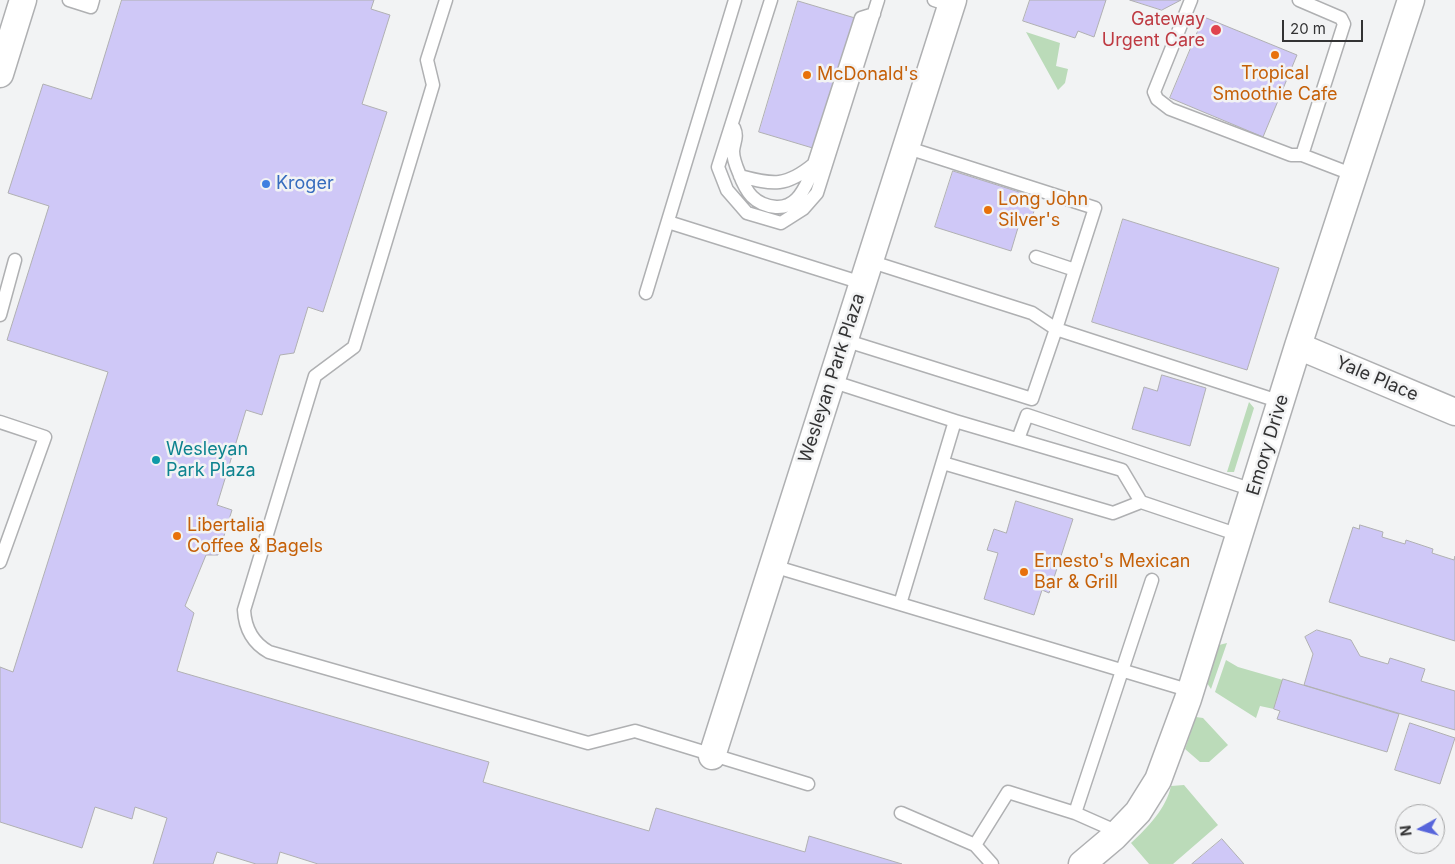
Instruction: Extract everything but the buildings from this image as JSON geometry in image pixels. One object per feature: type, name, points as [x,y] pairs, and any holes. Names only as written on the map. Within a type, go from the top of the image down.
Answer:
[{"type":"street","points":[[0,74],[23,0]]},
{"type":"street","name":"Emory Drive","points":[[1082,864],[1138,812],[1158,780],[1191,691],[1298,346],[1411,0]]},
{"type":"street","name":"Wesleyan Park Plaza","points":[[712,756],[905,147],[946,2]]},
{"type":"street","name":"Yale Place","points":[[1298,346],[1455,412]]},
{"type":"lane","points":[[69,0],[91,7],[93,0]]},
{"type":"lane","points":[[445,0],[427,60],[433,85],[354,346],[315,376],[244,610],[245,621],[259,646],[278,654],[588,743],[635,731],[808,784]]},
{"type":"lane","points":[[646,293],[735,0]]},
{"type":"lane","points":[[771,0],[718,168],[727,190],[747,213],[782,223],[803,209],[817,193],[878,0]]},
{"type":"lane","points":[[1191,0],[1154,92],[1156,99],[1170,110],[1291,155],[1302,154],[1354,175]]},
{"type":"lane","points":[[1299,0],[1341,18],[1344,24],[1302,154]]},
{"type":"lane","points":[[732,124],[737,135],[733,152],[744,190],[754,200],[769,206],[781,207],[793,203],[802,194],[814,164],[860,18],[874,14]]},
{"type":"lane","points":[[905,147],[1095,208],[1018,439]]},
{"type":"lane","points":[[740,176],[775,183],[791,181],[814,164]]},
{"type":"lane","points":[[668,222],[1032,313],[1056,329],[1281,402]]},
{"type":"lane","points":[[1036,257],[1075,270]]},
{"type":"lane","points":[[0,315],[15,260]]},
{"type":"lane","points":[[844,340],[1032,399]]},
{"type":"lane","points":[[831,381],[955,421],[1122,470],[1142,502],[1239,536]]},
{"type":"lane","points":[[1027,415],[1253,490]]},
{"type":"lane","points":[[900,604],[955,421]]},
{"type":"lane","points":[[0,422],[44,437],[0,562]]},
{"type":"lane","points":[[943,463],[1113,513],[1142,502]]},
{"type":"lane","points":[[773,566],[1191,691]]},
{"type":"lane","points":[[1075,813],[1124,671],[1152,580]]},
{"type":"lane","points":[[975,844],[1008,792],[1075,813],[1118,832]]},
{"type":"lane","points":[[901,813],[975,844],[992,864]]},
{"type":"green space","points":[[1026,32],[1060,43],[1056,66],[1068,69],[1065,83],[1058,90]]},
{"type":"green space","points":[[1249,402],[1254,408],[1234,472],[1227,472]]},
{"type":"green space","points":[[1227,643],[1211,689],[1207,683],[1219,645]]},
{"type":"green space","points":[[1226,660],[1238,667],[1283,680],[1274,709],[1260,706],[1256,718],[1215,692]]},
{"type":"green space","points":[[1196,717],[1203,718],[1228,745],[1209,762],[1200,762],[1185,749]]},
{"type":"green space","points":[[1184,785],[1218,825],[1173,864],[1149,864],[1131,843],[1160,810],[1169,794],[1171,786]]},
{"type":"place","name":"Gateway Urgent Care","points":[[1216,30]]},
{"type":"place","name":"Tropical Smoothie Cafe","points":[[1275,55]]},
{"type":"place","name":"McDonald's","points":[[807,75]]},
{"type":"place","name":"Kroger","points":[[266,184]]},
{"type":"place","name":"Long John Silver's","points":[[988,210]]},
{"type":"place","name":"Wesleyan Park Plaza","points":[[156,460]]},
{"type":"place","name":"Libertalia Coffee & Bagels","points":[[177,536]]},
{"type":"place","name":"Ernesto's Mexican Bar & Grill","points":[[1024,572]]}]
